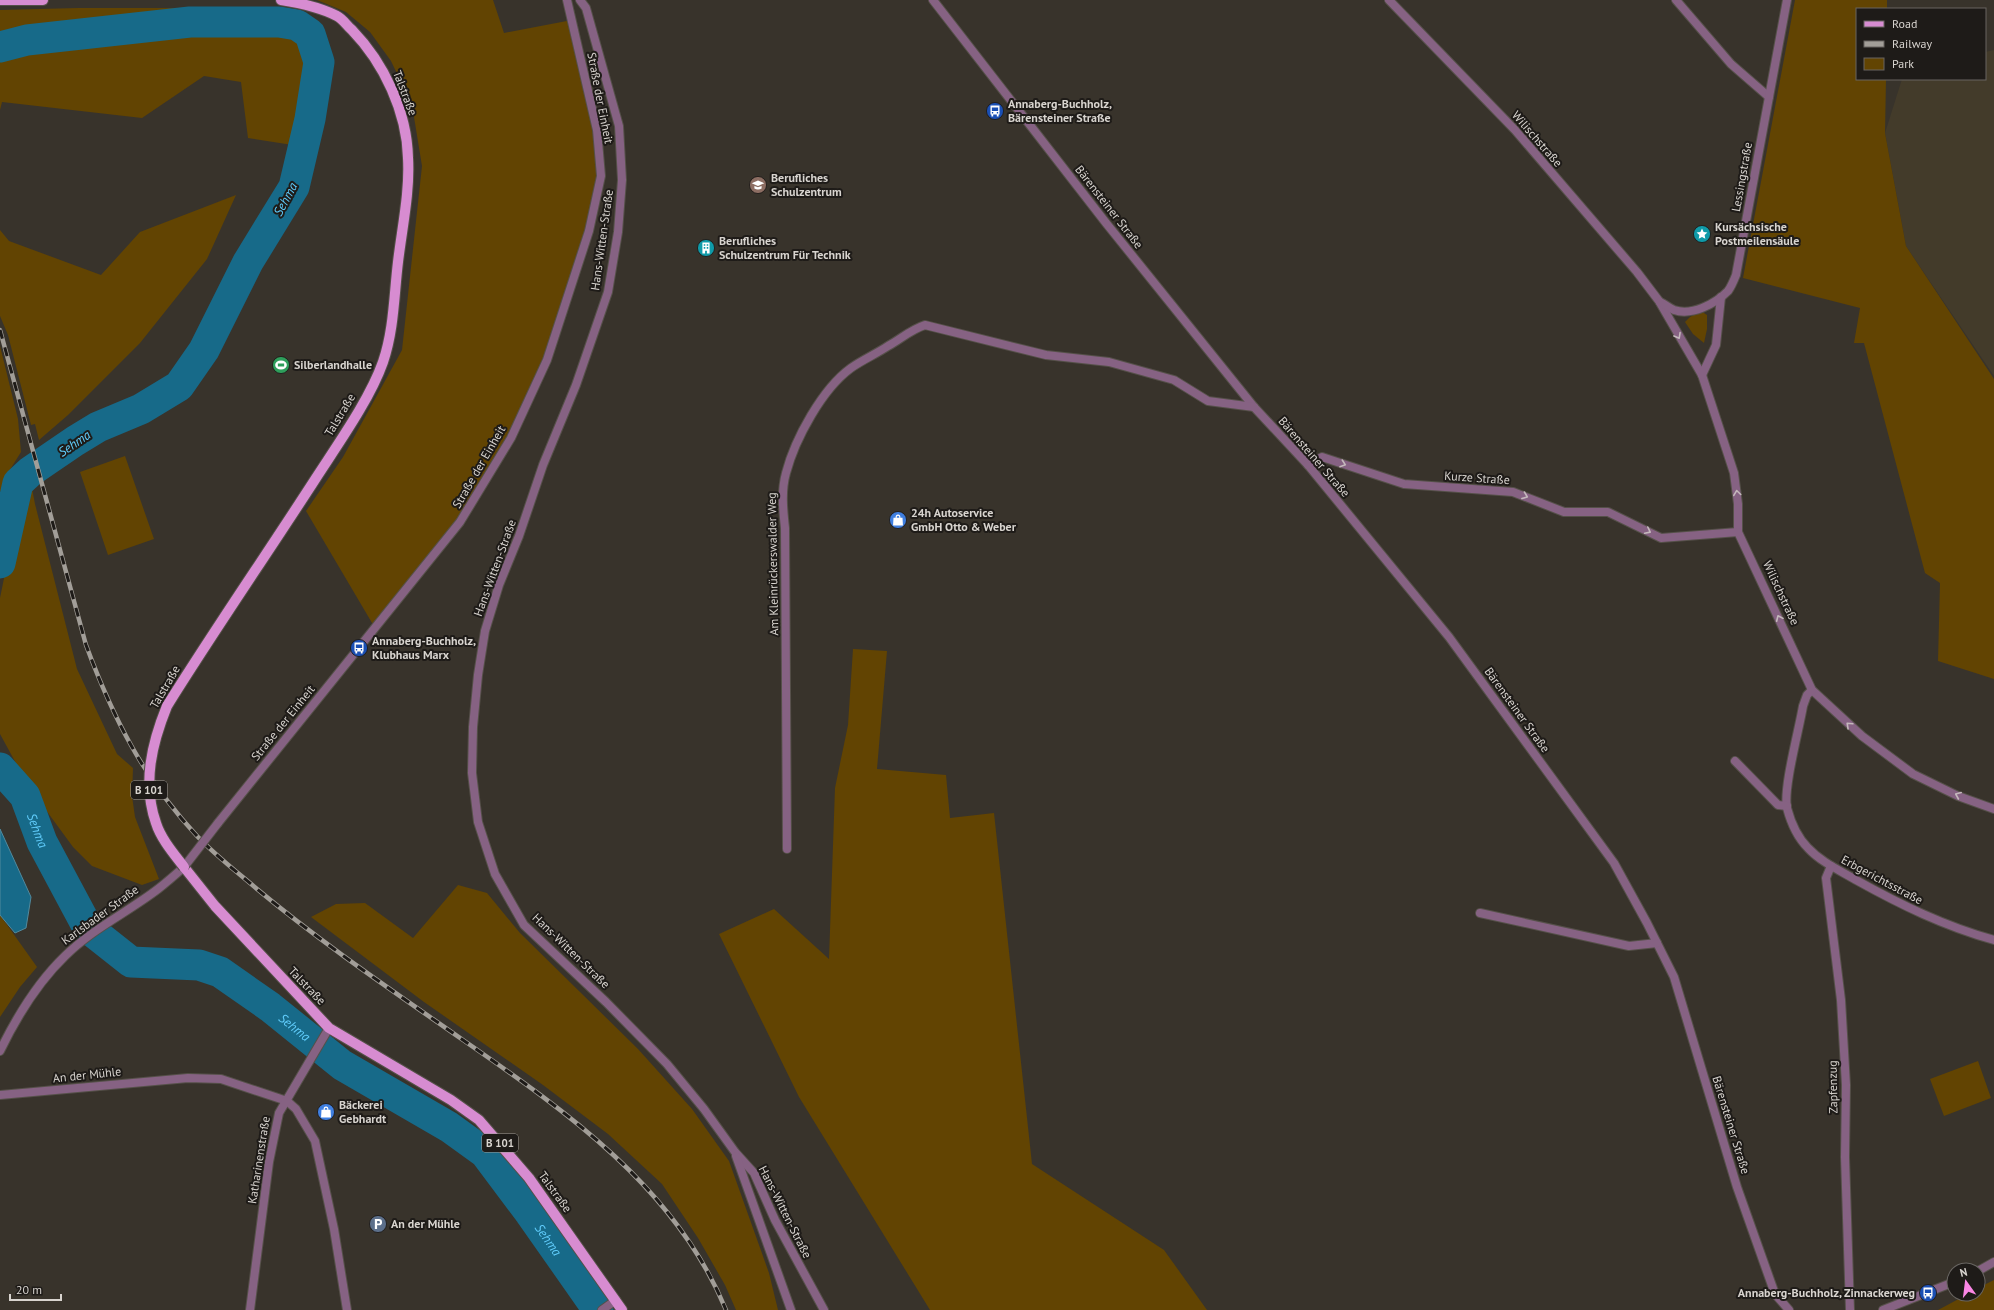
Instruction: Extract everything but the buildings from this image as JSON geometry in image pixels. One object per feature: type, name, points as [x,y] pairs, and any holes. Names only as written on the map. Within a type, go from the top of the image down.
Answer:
[{"type":"main road","points":[[0,0],[43,0]]},
{"type":"main road","name":"Talstraße","points":[[281,0],[321,9],[339,17],[368,48],[381,68],[398,107],[406,136],[409,159],[390,336],[383,362],[370,389],[335,448],[167,706],[158,729],[150,765],[149,799],[156,824],[166,842],[184,867],[215,906],[327,1032],[378,1058],[451,1100],[479,1120],[529,1178],[622,1310]]},
{"type":"street","name":"Straße der Einheit","points":[[184,867],[460,522],[511,438],[547,360],[589,231],[601,176],[597,130],[567,0]]},
{"type":"street","name":"Hans-Witten-Straße","points":[[580,0],[586,8],[619,126],[622,180],[618,232],[608,292],[576,385],[543,465],[521,530],[499,585],[485,631],[478,675],[473,727],[472,773],[478,822],[496,874],[524,925],[606,1002],[668,1064],[704,1109],[735,1152],[754,1172],[775,1220],[824,1310]]},
{"type":"street","name":"Bärensteiner Straße","points":[[933,0],[1106,223],[1254,407],[1308,465],[1449,637],[1614,863],[1674,978],[1735,1179],[1760,1252],[1775,1294],[1789,1310]]},
{"type":"street","name":"Wilischstraße","points":[[1388,0],[1515,130],[1637,272],[1660,301],[1702,375],[1734,473],[1738,504],[1738,532],[1812,690],[1862,736],[1913,774],[1958,796],[1994,809]]},
{"type":"street","points":[[1676,0],[1731,64],[1769,97]]},
{"type":"street","name":"Lessingstraße","points":[[1721,297],[1729,290],[1736,275],[1788,0]]},
{"type":"street","points":[[1702,375],[1716,345],[1721,297]]},
{"type":"street","name":"Wilischstraße","points":[[1660,301],[1674,310],[1690,312],[1721,297]]},
{"type":"street","name":"Am Kleinrückerswalder Weg","points":[[787,849],[785,528],[782,501],[785,474],[798,440],[822,398],[850,368],[889,346],[913,329],[925,325],[1046,355],[1109,362],[1174,380],[1208,401],[1254,407]]},
{"type":"street","name":"Kurze Straße","points":[[1308,465],[1322,457],[1404,484],[1513,492],[1564,512],[1608,512],[1661,538],[1738,532]]},
{"type":"street","name":"Erbgerichtsstraße","points":[[1812,690],[1807,695],[1803,706],[1787,791],[1787,806],[1793,827],[1808,848],[1831,866],[1901,905],[1933,920],[1994,940]]},
{"type":"street","points":[[1735,761],[1778,805],[1787,806]]},
{"type":"street","name":"Zapfenzug","points":[[1831,866],[1826,878],[1841,1000],[1846,1084],[1845,1156],[1850,1310]]},
{"type":"street","name":"Karlsbader Straße","points":[[0,1051],[28,1001],[45,977],[65,956],[88,936],[158,889],[184,867]]},
{"type":"street","points":[[1480,912],[1629,946],[1656,943]]},
{"type":"street","name":"Katharinenstraße","points":[[250,1310],[269,1162],[279,1114],[327,1032]]},
{"type":"street","name":"An der Mühle","points":[[0,1095],[188,1078],[222,1079],[288,1101]]},
{"type":"street","points":[[288,1101],[296,1109],[315,1141],[334,1230],[348,1310]]},
{"type":"street","points":[[735,1152],[791,1310]]},
{"type":"street","points":[[1883,1310],[1946,1285]]},
{"type":"street","points":[[604,1309],[616,1300]]},
{"type":"shaded area","points":[[1994,50],[1994,376],[1906,246],[1885,133],[1902,80],[1986,80],[1986,52]]},
{"type":"green space","points":[[317,0],[493,0],[504,33],[572,20],[597,130],[601,176],[589,231],[547,360],[511,438],[460,522],[375,628],[306,511],[343,457],[402,350],[422,166],[414,117],[401,82],[391,61],[370,32],[346,12]]},
{"type":"green space","points":[[1795,0],[1887,0],[1887,8],[1856,8],[1856,80],[1886,80],[1885,133],[1906,246],[1994,379],[1994,679],[1938,661],[1940,583],[1925,573],[1864,343],[1854,343],[1860,308],[1743,278]]},
{"type":"green space","points":[[78,8],[201,8],[280,13],[292,19],[301,33],[317,49],[299,146],[248,138],[241,82],[204,76],[142,118],[2,102],[0,110],[0,10]]},
{"type":"green space","points":[[236,195],[207,259],[140,343],[68,415],[39,440],[35,424],[31,425],[8,335],[0,316],[0,230],[9,241],[101,275],[140,232]]},
{"type":"green space","points":[[1701,311],[1707,315],[1707,329],[1704,343],[1693,334],[1685,322],[1690,317]]},
{"type":"green space","points":[[0,346],[18,419],[21,452],[6,476],[0,493]]},
{"type":"green space","points":[[125,456],[154,539],[108,555],[80,472]]},
{"type":"green space","points":[[30,478],[35,504],[77,669],[117,754],[133,768],[132,796],[135,817],[159,879],[142,885],[92,866],[73,847],[29,787],[0,734],[0,598],[23,485]]},
{"type":"green space","points":[[853,649],[887,651],[877,769],[946,775],[950,818],[994,813],[1032,1164],[1164,1250],[1207,1310],[930,1310],[799,1097],[719,934],[774,909],[829,959],[835,788],[848,725]]},
{"type":"green space","points":[[458,885],[487,893],[520,933],[638,1049],[692,1109],[729,1161],[769,1273],[778,1310],[736,1310],[725,1285],[698,1238],[662,1184],[608,1134],[543,1085],[424,1002],[311,917],[336,904],[365,903],[413,938]]},
{"type":"green space","points":[[0,915],[37,967],[20,987],[0,1017]]},
{"type":"green space","points":[[1978,1061],[1991,1098],[1944,1116],[1930,1079]]},
{"type":"green space","points":[[1994,1280],[1994,1310],[1938,1310],[1953,1302],[1986,1302],[1986,1284]]},
{"type":"water","points":[[0,829],[31,897],[26,928],[15,933],[0,915]]},
{"type":"waterway","name":"Sehma","points":[[0,47],[27,40],[190,22],[279,22],[297,25],[310,34],[319,62],[310,119],[294,187],[248,262],[204,350],[179,386],[141,409],[98,427],[31,471],[18,483],[0,563]]},
{"type":"waterway","name":"Sehma","points":[[0,768],[25,796],[42,842],[88,928],[131,962],[199,965],[220,972],[270,1007],[342,1065],[449,1127],[485,1153],[530,1213],[598,1310]]},
{"type":"railway","points":[[0,330],[86,645],[107,698],[119,722],[146,770],[161,792],[204,843],[282,909],[358,967],[541,1095],[615,1156],[648,1190],[678,1226],[705,1266],[726,1310]]},
{"type":"place","name":"Annaberg-Buchholz, Bärensteiner Straße","points":[[995,111]]},
{"type":"place","name":"Berufliches Schulzentrum","points":[[758,185]]},
{"type":"place","name":"Kursächsische Postmeilensäule","points":[[1702,234]]},
{"type":"place","name":"Berufliches Schulzentrum Für Technik","points":[[706,248]]},
{"type":"place","name":"Silberlandhalle","points":[[281,365]]},
{"type":"place","name":"24h Autoservice GmbH Otto & Weber","points":[[898,520]]},
{"type":"place","name":"Annaberg-Buchholz, Klubhaus Marx","points":[[359,648]]},
{"type":"place","name":"Bäckerei Gebhardt","points":[[326,1112]]},
{"type":"place","name":"An der Mühle","points":[[378,1224]]},
{"type":"place","name":"Annaberg-Buchholz, Zinnackerweg","points":[[1928,1293]]}]
